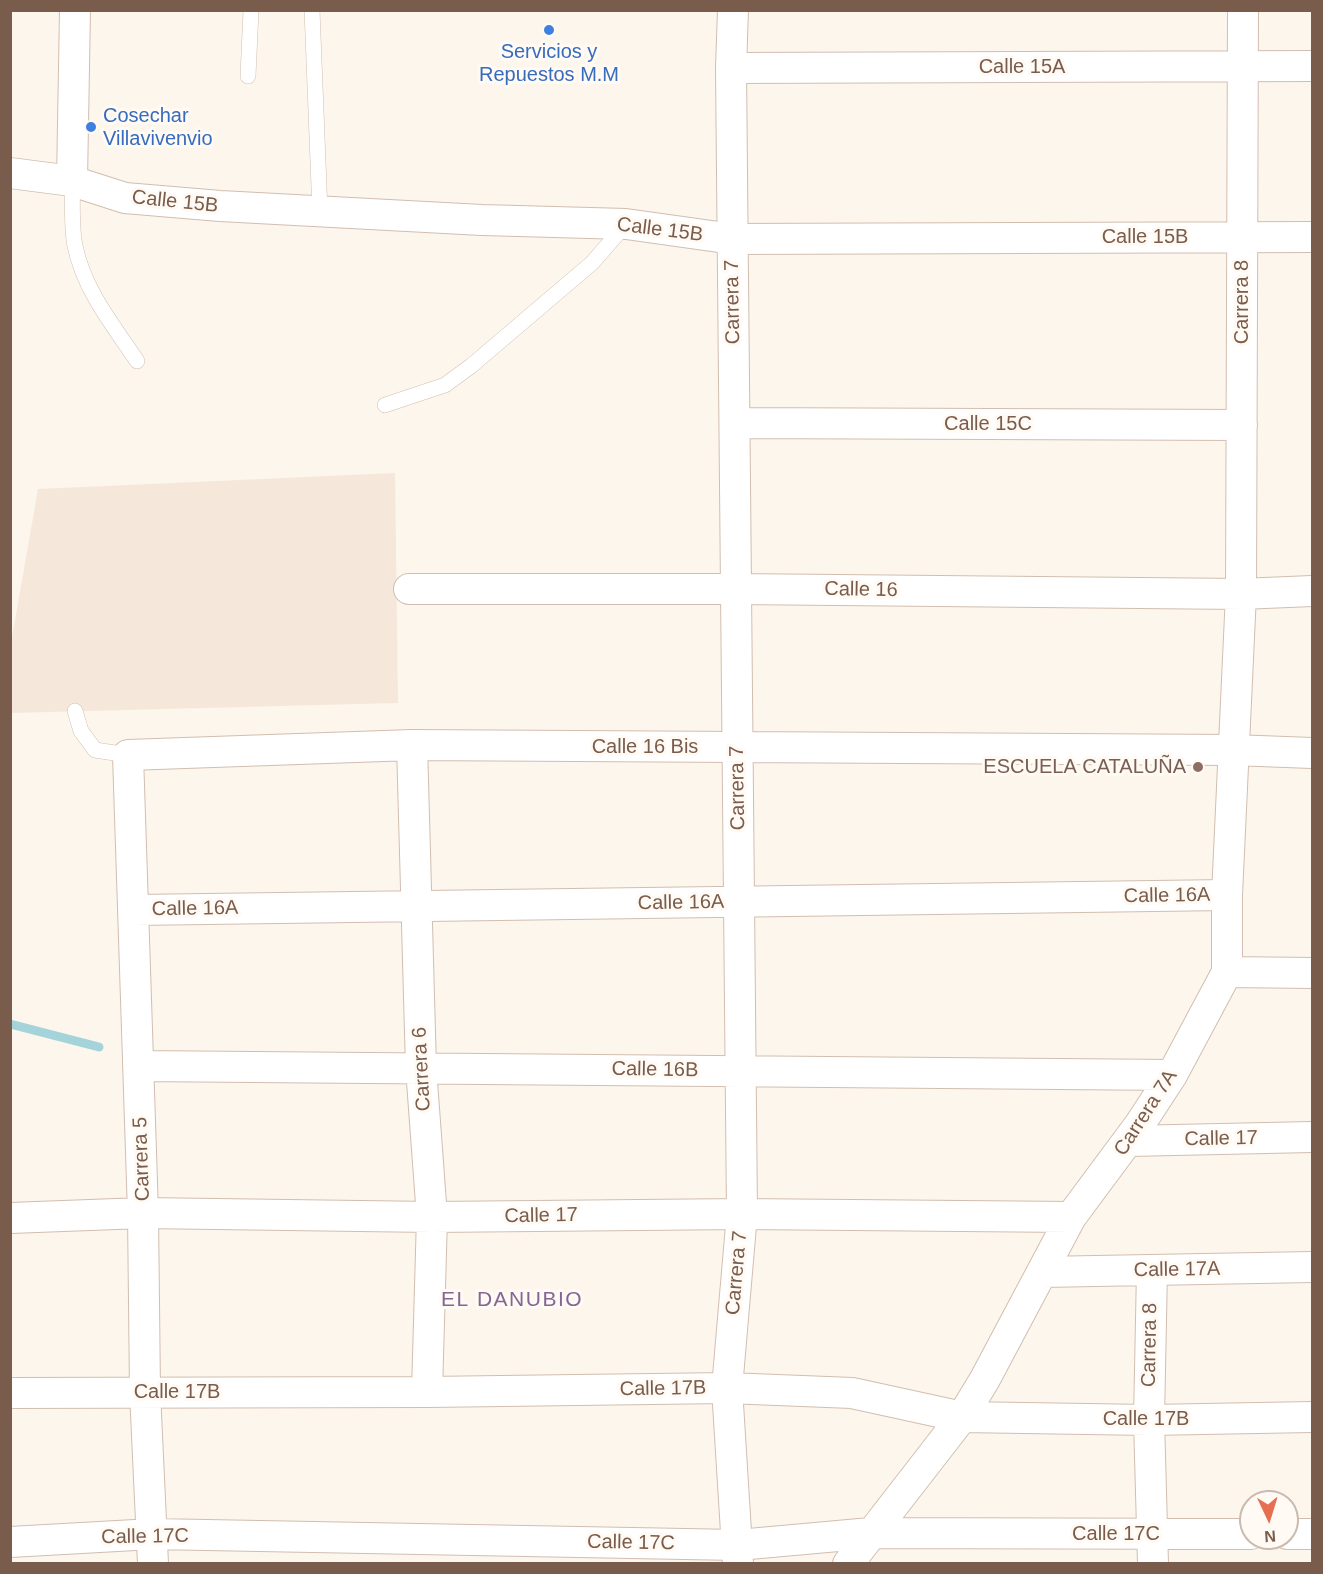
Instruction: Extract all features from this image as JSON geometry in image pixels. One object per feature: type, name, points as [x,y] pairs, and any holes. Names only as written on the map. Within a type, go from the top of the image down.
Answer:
[{"type":"street","points":[[72,181],[75,10]]},
{"type":"street","name":"Carrera 7","points":[[733,10],[731,68],[742,1214],[727,1388],[738,1554]]},
{"type":"street","name":"Carrera 8","points":[[1241,594],[1243,10]]},
{"type":"street","name":"Calle 15A","points":[[731,68],[1312,66]]},
{"type":"street","name":"Calle 15B","points":[[10,173],[72,181],[125,198],[320,212],[626,224],[733,240],[1312,237]]},
{"type":"street","name":"Calle 15C","points":[[735,423],[1242,425]]},
{"type":"street","name":"Calle 16","points":[[410,590],[736,589],[1241,594],[1312,591]]},
{"type":"street","name":"Carrera 7A","points":[[848,1563],[962,1418],[1071,1217],[1129,1141],[1172,1075],[1227,972],[1227,895],[1241,594]]},
{"type":"street","name":"Calle 16 Bis","points":[[129,754],[412,745],[1233,750]]},
{"type":"street","name":"Carrera 6","points":[[412,745],[421,1068],[432,1217],[427,1392]]},
{"type":"street","points":[[1233,750],[1312,753]]},
{"type":"street","name":"Carrera 5","points":[[129,754],[144,1213],[146,1392],[153,1549]]},
{"type":"street","name":"Calle 16A","points":[[134,910],[1227,895]]},
{"type":"street","points":[[1227,972],[1312,973]]},
{"type":"street","name":"Calle 16B","points":[[139,1066],[1172,1075]]},
{"type":"street","name":"Calle 17","points":[[1129,1141],[1312,1137]]},
{"type":"street","name":"Calle 17","points":[[10,1218],[144,1213],[432,1217],[742,1214],[1071,1217]]},
{"type":"street","name":"Calle 17A","points":[[1042,1272],[1312,1268]]},
{"type":"street","name":"Carrera 8","points":[[1152,1270],[1149,1420],[1153,1563]]},
{"type":"street","name":"Calle 17B","points":[[10,1393],[427,1392],[727,1388],[852,1393],[962,1418],[1149,1420],[1312,1417]]},
{"type":"street","name":"Calle 17C","points":[[10,1542],[153,1549],[738,1554],[871,1533],[1239,1534]]},
{"type":"lane","points":[[248,75],[250,10]]},
{"type":"lane","points":[[312,10],[320,212]]},
{"type":"lane","points":[[72,181],[75,246],[82,268],[91,292],[136,361]]},
{"type":"lane","points":[[385,405],[445,385],[471,366],[592,263],[626,224]]},
{"type":"lane","points":[[75,711],[81,731],[95,750],[129,754]]},
{"type":"shaded area","points":[[395,473],[398,703],[11,713],[11,643],[38,489]]},
{"type":"waterway","points":[[10,1024],[99,1047]]},
{"type":"place","name":"Servicios y Repuestos M.M","points":[[549,30]]},
{"type":"place","name":"Cosechar Villavivenvio","points":[[91,127]]},
{"type":"place","name":"ESCUELA CATALUÑA","points":[[1198,767]]},
{"type":"district","name":"EL DANUBIO","points":[[512,1300]]}]
